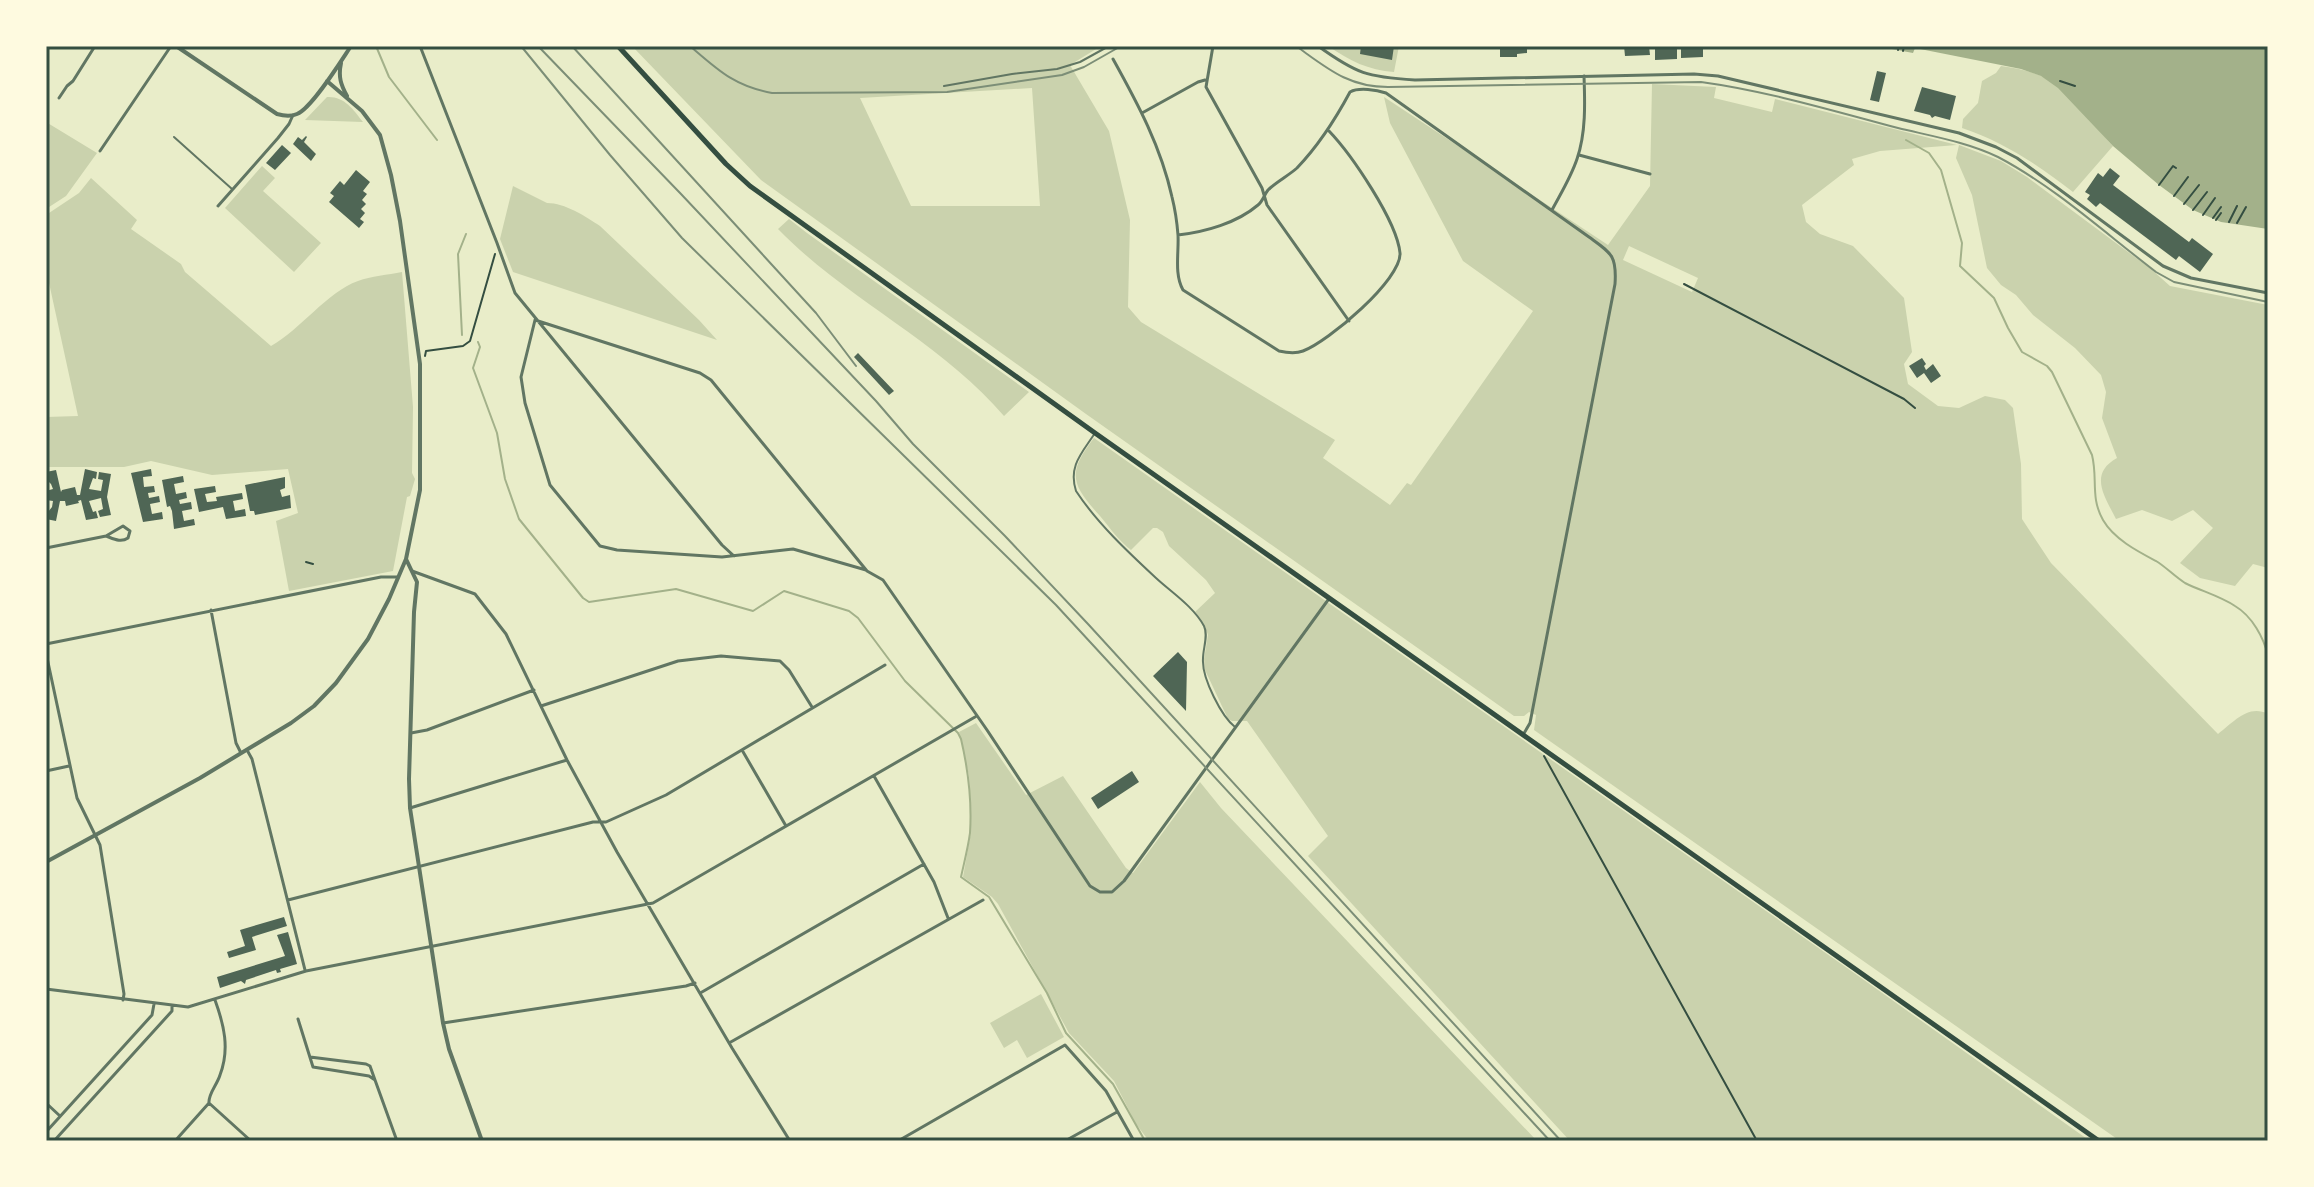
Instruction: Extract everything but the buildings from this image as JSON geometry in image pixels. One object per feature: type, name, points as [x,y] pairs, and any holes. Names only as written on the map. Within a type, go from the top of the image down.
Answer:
[{"type":"main road","points":[[618,46],[750,186],[2099,1141]]},
{"type":"street","points":[[59,98],[95,46]]},
{"type":"street","points":[[100,151],[173,46],[277,114],[293,115],[304,110],[351,46]]},
{"type":"street","points":[[420,46],[515,293],[734,556]]},
{"type":"street","points":[[1213,46],[1206,87],[1262,188],[1267,205],[1349,321]]},
{"type":"street","points":[[1318,46],[1349,67],[1375,77],[1415,80],[1718,76],[1971,137],[2017,158],[2163,266],[2191,278],[2268,293]]},
{"type":"street","points":[[1113,59],[1160,152],[1178,235],[1179,282],[1183,290],[1279,351],[1304,351],[1327,338],[1375,294],[1400,261],[1400,249],[1383,209],[1361,171],[1328,131]]},
{"type":"street","points":[[341,61],[339,76],[348,98]]},
{"type":"street","points":[[1551,211],[1579,155],[1584,76]]},
{"type":"street","points":[[1374,91],[1375,77]]},
{"type":"street","points":[[1142,113],[1205,80]]},
{"type":"street","points":[[46,862],[247,750],[291,723],[325,696],[368,639],[406,559],[420,490],[420,356],[400,221],[380,135],[362,111],[327,81]]},
{"type":"street","points":[[1178,235],[1233,220],[1260,203],[1267,191],[1296,169],[1328,131],[1350,92],[1374,91],[1386,93],[1615,259],[1616,273],[1579,475],[1530,723],[1523,735]]},
{"type":"street","points":[[218,206],[289,124],[293,115]]},
{"type":"street","points":[[1579,155],[1650,174]]},
{"type":"street","points":[[535,320],[521,389],[550,485],[595,541],[604,548],[617,550],[734,556],[793,549],[867,571],[883,580],[1090,886],[1100,892],[1117,889],[1124,881],[1329,597]]},
{"type":"street","points":[[535,320],[700,373],[711,380],[867,571]]},
{"type":"street","points":[[46,548],[106,536],[123,526],[130,534],[124,541],[106,536]]},
{"type":"street","points":[[406,559],[417,582],[410,808],[443,1023],[449,1049],[482,1141]]},
{"type":"street","points":[[412,571],[467,590],[478,597],[506,634],[601,822],[729,1043],[790,1141]]},
{"type":"street","points":[[46,644],[389,575],[397,577]]},
{"type":"street","points":[[211,610],[236,743],[241,753]]},
{"type":"street","points":[[46,653],[77,798],[100,845],[123,1000]]},
{"type":"street","points":[[541,706],[678,661],[721,656],[780,661],[812,707]]},
{"type":"street","points":[[288,900],[593,822],[606,822],[666,795],[885,665]]},
{"type":"street","points":[[411,733],[427,730],[534,690]]},
{"type":"street","points":[[46,989],[188,1007],[306,971],[648,905],[976,716]]},
{"type":"street","points":[[247,750],[252,759],[306,971]]},
{"type":"street","points":[[742,750],[786,826]]},
{"type":"street","points":[[410,808],[567,760]]},
{"type":"street","points":[[46,771],[69,766]]},
{"type":"street","points":[[874,775],[924,864],[948,918]]},
{"type":"street","points":[[701,992],[924,864]]},
{"type":"street","points":[[729,1043],[983,900]]},
{"type":"street","points":[[443,1023],[695,983]]},
{"type":"street","points":[[215,1000],[225,1032],[226,1052],[221,1073],[208,1098],[209,1103],[251,1141]]},
{"type":"street","points":[[46,1132],[152,1015],[154,1004]]},
{"type":"street","points":[[54,1141],[172,1011],[172,1006]]},
{"type":"street","points":[[298,1019],[313,1067],[369,1076],[375,1080]]},
{"type":"street","points":[[898,1141],[1065,1045],[1106,1091],[1134,1141]]},
{"type":"street","points":[[309,1057],[370,1066],[397,1141]]},
{"type":"street","points":[[46,1103],[60,1116]]},
{"type":"street","points":[[175,1141],[209,1103]]},
{"type":"street","points":[[1065,1141],[1117,1112]]},
{"type":"lane","points":[[944,86],[1057,69],[1080,62],[1109,46]]},
{"type":"lane","points":[[174,137],[232,189]]},
{"type":"lane","points":[[1095,433],[1075,463],[1073,478],[1076,491],[1117,539],[1201,622],[1206,633],[1204,673],[1223,715],[1235,728]]},
{"type":"path","points":[[1903,51],[1904,46]]},
{"type":"path","points":[[2060,81],[2075,86]]},
{"type":"path","points":[[2159,185],[2171,172]]},
{"type":"path","points":[[2176,193],[2184,183]]},
{"type":"path","points":[[2184,204],[2199,185]]},
{"type":"path","points":[[2193,210],[2207,192]]},
{"type":"path","points":[[2203,215],[2215,198]]},
{"type":"path","points":[[2229,222],[2237,206]]},
{"type":"path","points":[[2221,207],[2214,219],[2221,213]]},
{"type":"path","points":[[2237,223],[2246,207]]},
{"type":"path","points":[[420,356],[425,356],[426,351],[463,346],[470,341],[497,243]]},
{"type":"path","points":[[1684,284],[1904,399],[1915,408]]},
{"type":"path","points":[[306,562],[313,564]]},
{"type":"path","points":[[1541,747],[1757,1141]]},
{"type":"shaded area","points":[[632,46],[1101,46],[1070,65],[1109,131],[1130,220],[1128,307],[1141,322],[1335,440],[1323,458],[1390,505],[1407,483],[1411,485],[1533,311],[1463,261],[1390,123],[1384,97],[1608,245],[1650,186],[1652,84],[1716,87],[1714,98],[1772,112],[1775,99],[1957,145],[1880,151],[1852,159],[1854,165],[1802,205],[1806,222],[1820,234],[1853,246],[1904,298],[1912,352],[1904,364],[1908,384],[1938,406],[1959,408],[1985,396],[2005,400],[2013,408],[2021,464],[2022,519],[2051,563],[2218,734],[2248,713],[2261,711],[2268,714],[2268,1141],[2120,1141],[1534,730],[1536,715],[1529,712],[1524,716],[1514,716],[761,180]],"holes":[[[1032,88],[1040,206],[911,206],[860,98]],[[1629,246],[1698,278],[1692,292],[1623,260]]]},
{"type":"shaded area","points":[[1328,46],[1399,46],[1394,72],[1360,64]]},
{"type":"shaded area","points":[[1893,46],[2268,46],[2268,229],[2221,222],[2193,210],[2113,146],[2058,88],[2041,76],[2021,69],[1915,48],[1913,53],[1892,49]]},
{"type":"shaded area","points":[[2001,66],[2039,75],[2059,88],[2113,146],[2073,192],[2020,155],[1962,128],[1963,119],[1978,103],[1982,81]]},
{"type":"shaded area","points":[[327,97],[343,101],[363,122],[305,120]]},
{"type":"shaded area","points":[[46,122],[97,153],[66,196],[46,209],[48,179]]},
{"type":"shaded area","points":[[1959,145],[2001,161],[2027,177],[2170,286],[2268,305],[2268,568],[2253,564],[2235,586],[2200,578],[2180,563],[2213,528],[2193,510],[2172,521],[2142,510],[2116,519],[2107,502],[2101,479],[2108,464],[2117,458],[2102,418],[2106,392],[2101,375],[2075,348],[2001,285],[1987,268],[1972,195],[1956,158]]},
{"type":"shaded area","points":[[262,166],[275,178],[263,191],[321,243],[294,272],[225,208]]},
{"type":"shaded area","points":[[91,178],[137,220],[131,229],[181,264],[185,272],[271,346],[347,286],[368,278],[402,272],[413,407],[412,473],[415,479],[407,497],[393,571],[289,591],[276,521],[298,513],[288,469],[212,475],[151,461],[124,467],[46,467],[46,417],[78,416],[46,269],[46,215],[79,193]]},
{"type":"shaded area","points":[[513,186],[547,203],[575,211],[600,226],[717,340],[513,272],[500,239]]},
{"type":"shaded area","points":[[789,219],[1029,392],[1004,416],[951,365],[805,254],[778,229]]},
{"type":"shaded area","points":[[1094,438],[2090,1141],[1570,1141],[1308,856],[1328,836],[1247,721],[1228,719],[1205,670],[1208,635],[1195,612],[1215,593],[1206,580],[1169,546],[1163,532],[1153,528],[1131,550],[1083,496],[1078,487],[1076,470]]},
{"type":"shaded area","points":[[976,723],[1026,795],[1063,776],[1126,868],[1133,873],[1200,782],[1221,808],[1537,1141],[1149,1141],[1136,1124],[1114,1081],[1069,1033],[998,904],[963,877],[971,832],[969,776],[959,732]]},
{"type":"shaded area","points":[[1041,994],[1064,1037],[1027,1058],[1017,1040],[1004,1048],[990,1023]]},
{"type":"waterway","points":[[376,46],[389,77],[437,140]]},
{"type":"waterway","points":[[1906,140],[1929,153],[1941,170],[1962,243],[1960,266],[1994,298],[2022,352],[2052,372],[2092,455],[2095,496],[2103,520],[2126,544],[2160,563],[2185,583],[2241,610],[2256,628],[2268,656]]},
{"type":"waterway","points":[[462,335],[458,254],[466,234]]},
{"type":"waterway","points":[[478,342],[480,347],[473,368],[497,433],[505,479],[519,519],[583,598],[589,602],[676,589],[753,611],[784,591],[849,611],[858,618],[905,681],[958,733],[966,762],[970,809],[970,833],[961,877],[989,897],[1047,993],[1066,1033],[1113,1084],[1145,1141]]},
{"type":"tram line","points":[[538,46],[681,194],[913,444],[1088,624],[1561,1141]]},
{"type":"tram line","points":[[572,46],[816,313],[856,366]]},
{"type":"tram line","points":[[690,46],[718,70],[737,81],[772,93],[947,92],[1062,75],[1084,67],[1121,46]]},
{"type":"tram line","points":[[1296,46],[1339,75],[1374,86],[1701,82],[1775,96],[1949,140],[1986,152],[2019,169],[2060,196],[2156,272],[2174,282],[2268,302]]},
{"type":"railway","points":[[521,46],[682,238],[1056,605],[1550,1141]]}]
